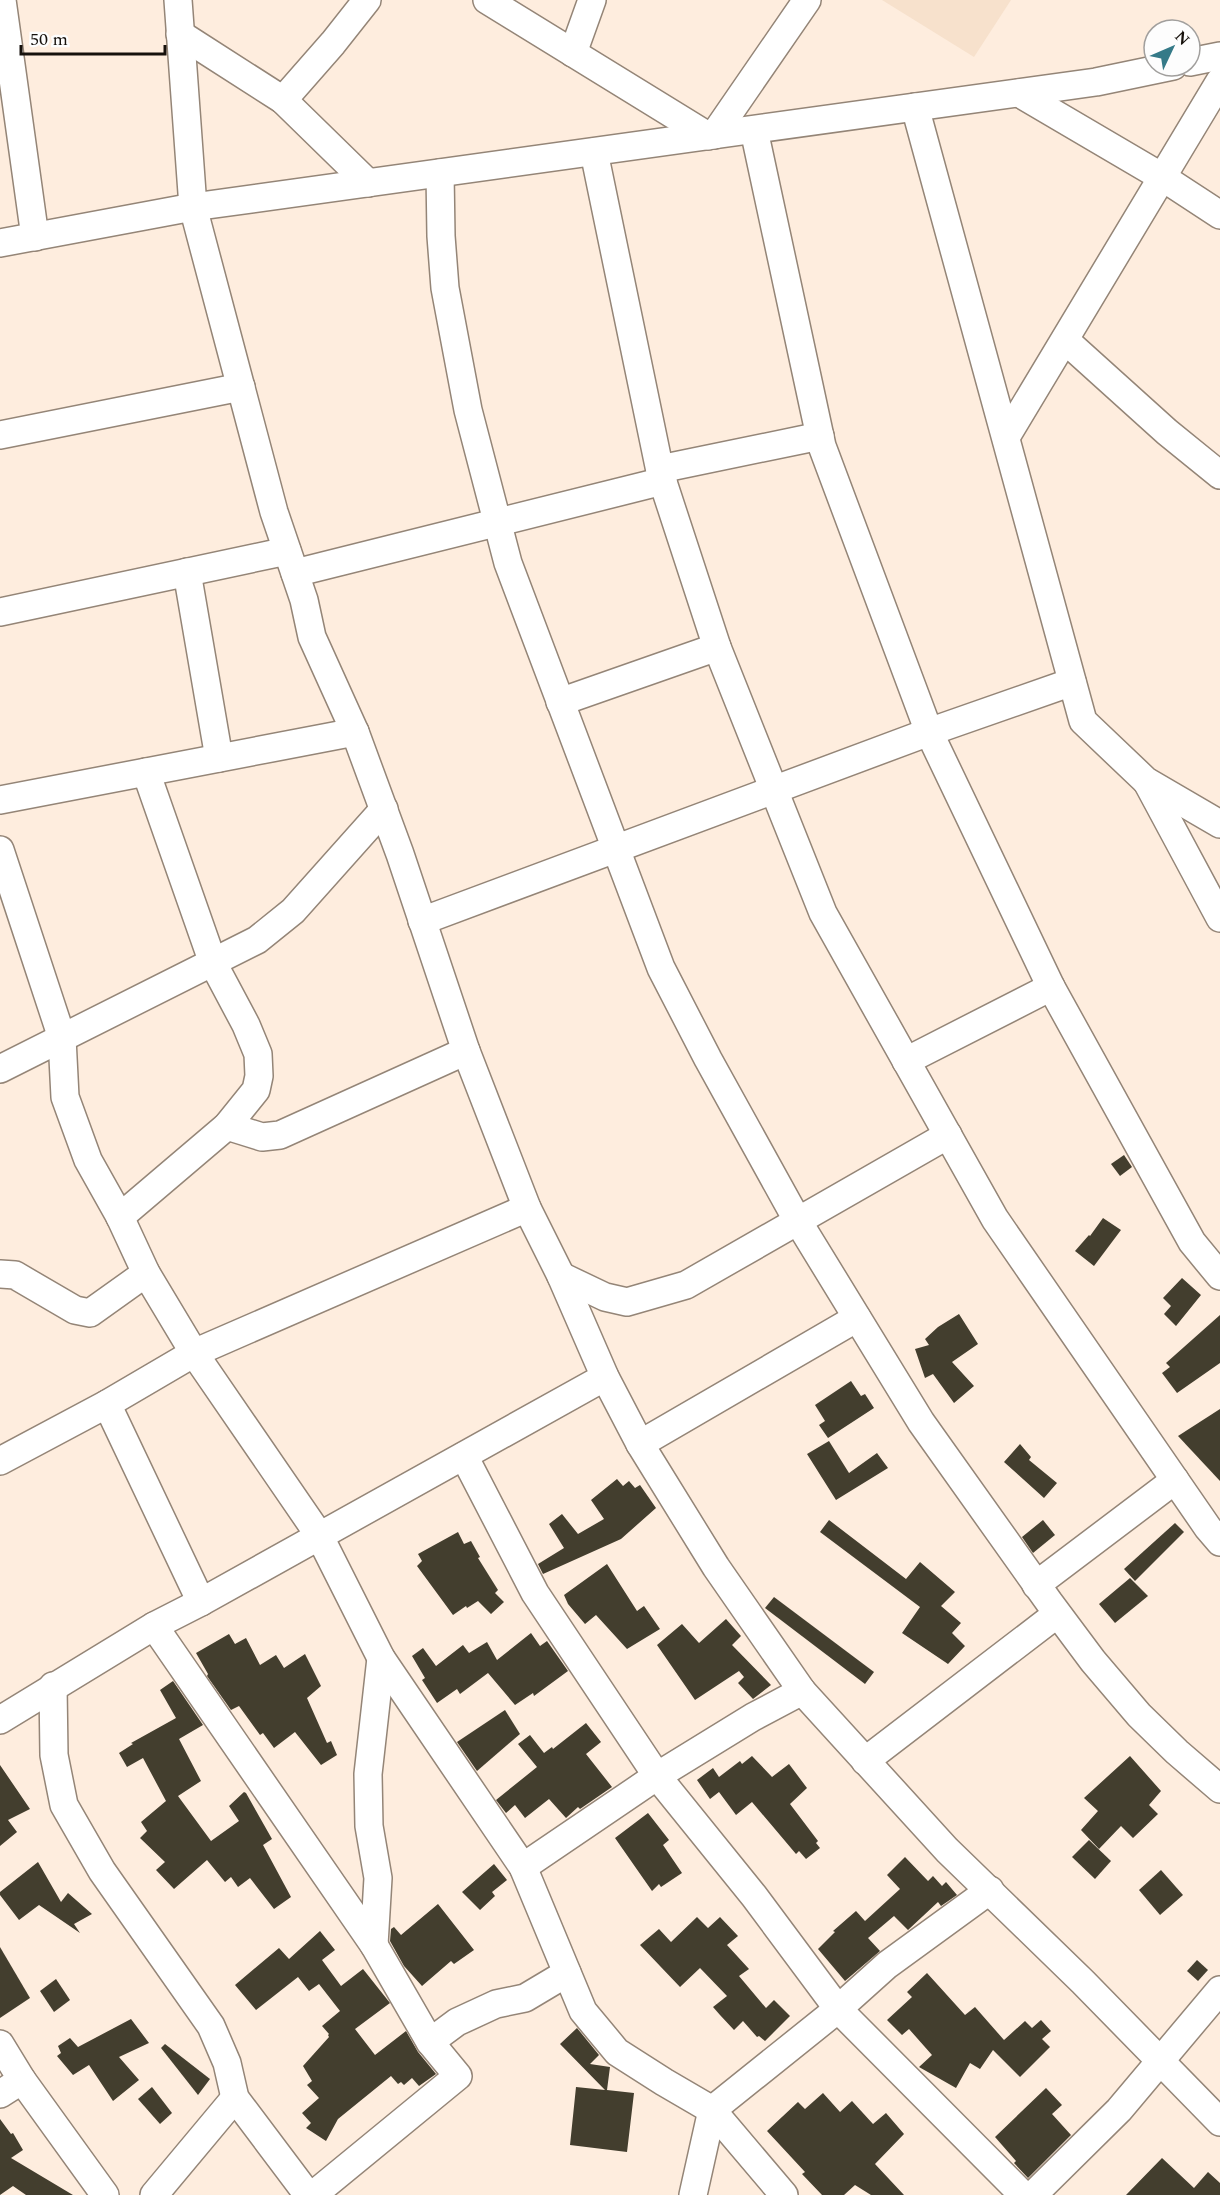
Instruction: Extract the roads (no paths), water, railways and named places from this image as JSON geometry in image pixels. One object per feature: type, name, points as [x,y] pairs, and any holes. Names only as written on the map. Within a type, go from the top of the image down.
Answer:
[{"type":"street","points":[[2,0],[36,237]]},
{"type":"street","points":[[178,0],[193,207],[274,512],[312,637],[355,732],[384,809],[466,1051],[527,1208],[561,1276],[605,1377],[640,1444],[716,1567],[802,1691],[947,1850],[990,1890],[1220,2122]]},
{"type":"street","points":[[284,100],[367,0]]},
{"type":"street","points":[[487,0],[711,136]]},
{"type":"street","points":[[573,53],[592,0]]},
{"type":"street","points":[[711,136],[807,0]]},
{"type":"street","points":[[180,34],[284,100],[368,183]]},
{"type":"street","points":[[1202,60],[1220,56]]},
{"type":"street","points":[[0,243],[193,207],[1019,93],[1096,82],[1142,72]]},
{"type":"street","points":[[1006,437],[1220,81]]},
{"type":"street","points":[[1019,93],[1162,177],[1220,215]]},
{"type":"street","points":[[915,107],[1083,721],[1146,781],[1220,824]]},
{"type":"street","points":[[754,130],[820,436],[930,732],[1051,987],[1192,1242],[1220,1276]]},
{"type":"street","points":[[594,152],[661,475],[717,646],[823,914],[995,1219],[1208,1528],[1220,1542]]},
{"type":"street","points":[[440,173],[445,288],[468,410],[508,563],[661,968],[708,1059],[798,1221],[921,1422],[1057,1614],[1139,1716],[1220,1789]]},
{"type":"street","points":[[1065,340],[1167,432],[1220,475]]},
{"type":"street","points":[[0,435],[241,387]]},
{"type":"street","points":[[0,612],[187,572],[291,562],[498,522],[661,475],[820,436]]},
{"type":"street","points":[[187,572],[219,758]]},
{"type":"street","points":[[560,702],[717,646]]},
{"type":"street","points":[[423,921],[930,732],[1072,682]]},
{"type":"street","points":[[0,800],[355,732]]},
{"type":"street","points":[[120,1217],[227,1126],[256,1090],[259,1076],[258,1054],[246,1025],[213,963],[146,772]]},
{"type":"street","points":[[1146,781],[1220,918]]},
{"type":"street","points":[[0,1069],[257,940],[293,911],[384,809]]},
{"type":"street","points":[[0,850],[62,1038],[65,1097],[88,1160],[120,1217],[146,1273],[194,1353],[319,1535],[381,1658],[523,1866],[583,2011],[617,2052],[712,2110],[784,2195]]},
{"type":"street","points":[[906,1061],[1051,987]]},
{"type":"street","points":[[227,1126],[262,1137],[280,1135],[466,1051]]},
{"type":"street","points":[[561,1276],[605,1297],[627,1302],[686,1285],[948,1135]]},
{"type":"street","points":[[0,1461],[107,1404],[194,1353],[527,1208]]},
{"type":"street","points":[[0,1274],[15,1275],[75,1310],[90,1312],[146,1273]]},
{"type":"street","points":[[640,1444],[857,1318]]},
{"type":"street","points":[[0,1720],[154,1626],[605,1377]]},
{"type":"street","points":[[107,1404],[201,1602]]},
{"type":"street","points":[[464,1456],[535,1593],[657,1776],[754,1896],[838,2009],[1023,2195]]},
{"type":"street","points":[[1036,1585],[1175,1480]]},
{"type":"street","points":[[865,1761],[1057,1614]]},
{"type":"street","points":[[154,1626],[374,1945],[430,2042],[459,2076],[313,2195]]},
{"type":"street","points":[[374,1945],[378,1878],[369,1826],[368,1774],[381,1658]]},
{"type":"street","points":[[53,1686],[54,1755],[64,1805],[102,1870],[173,1975],[211,2026],[227,2063],[235,2098],[308,2195]]},
{"type":"street","points":[[523,1866],[657,1776],[753,1717],[802,1691]]},
{"type":"street","points":[[693,2195],[712,2110],[838,2009],[887,1965],[990,1890]]},
{"type":"street","points":[[430,2042],[457,2022],[496,2004],[525,1998],[567,1973]]},
{"type":"street","points":[[1033,2195],[1119,2110],[1220,1990]]},
{"type":"street","points":[[0,2044],[11,2087],[105,2195]]},
{"type":"street","points":[[154,2195],[235,2098]]}]
